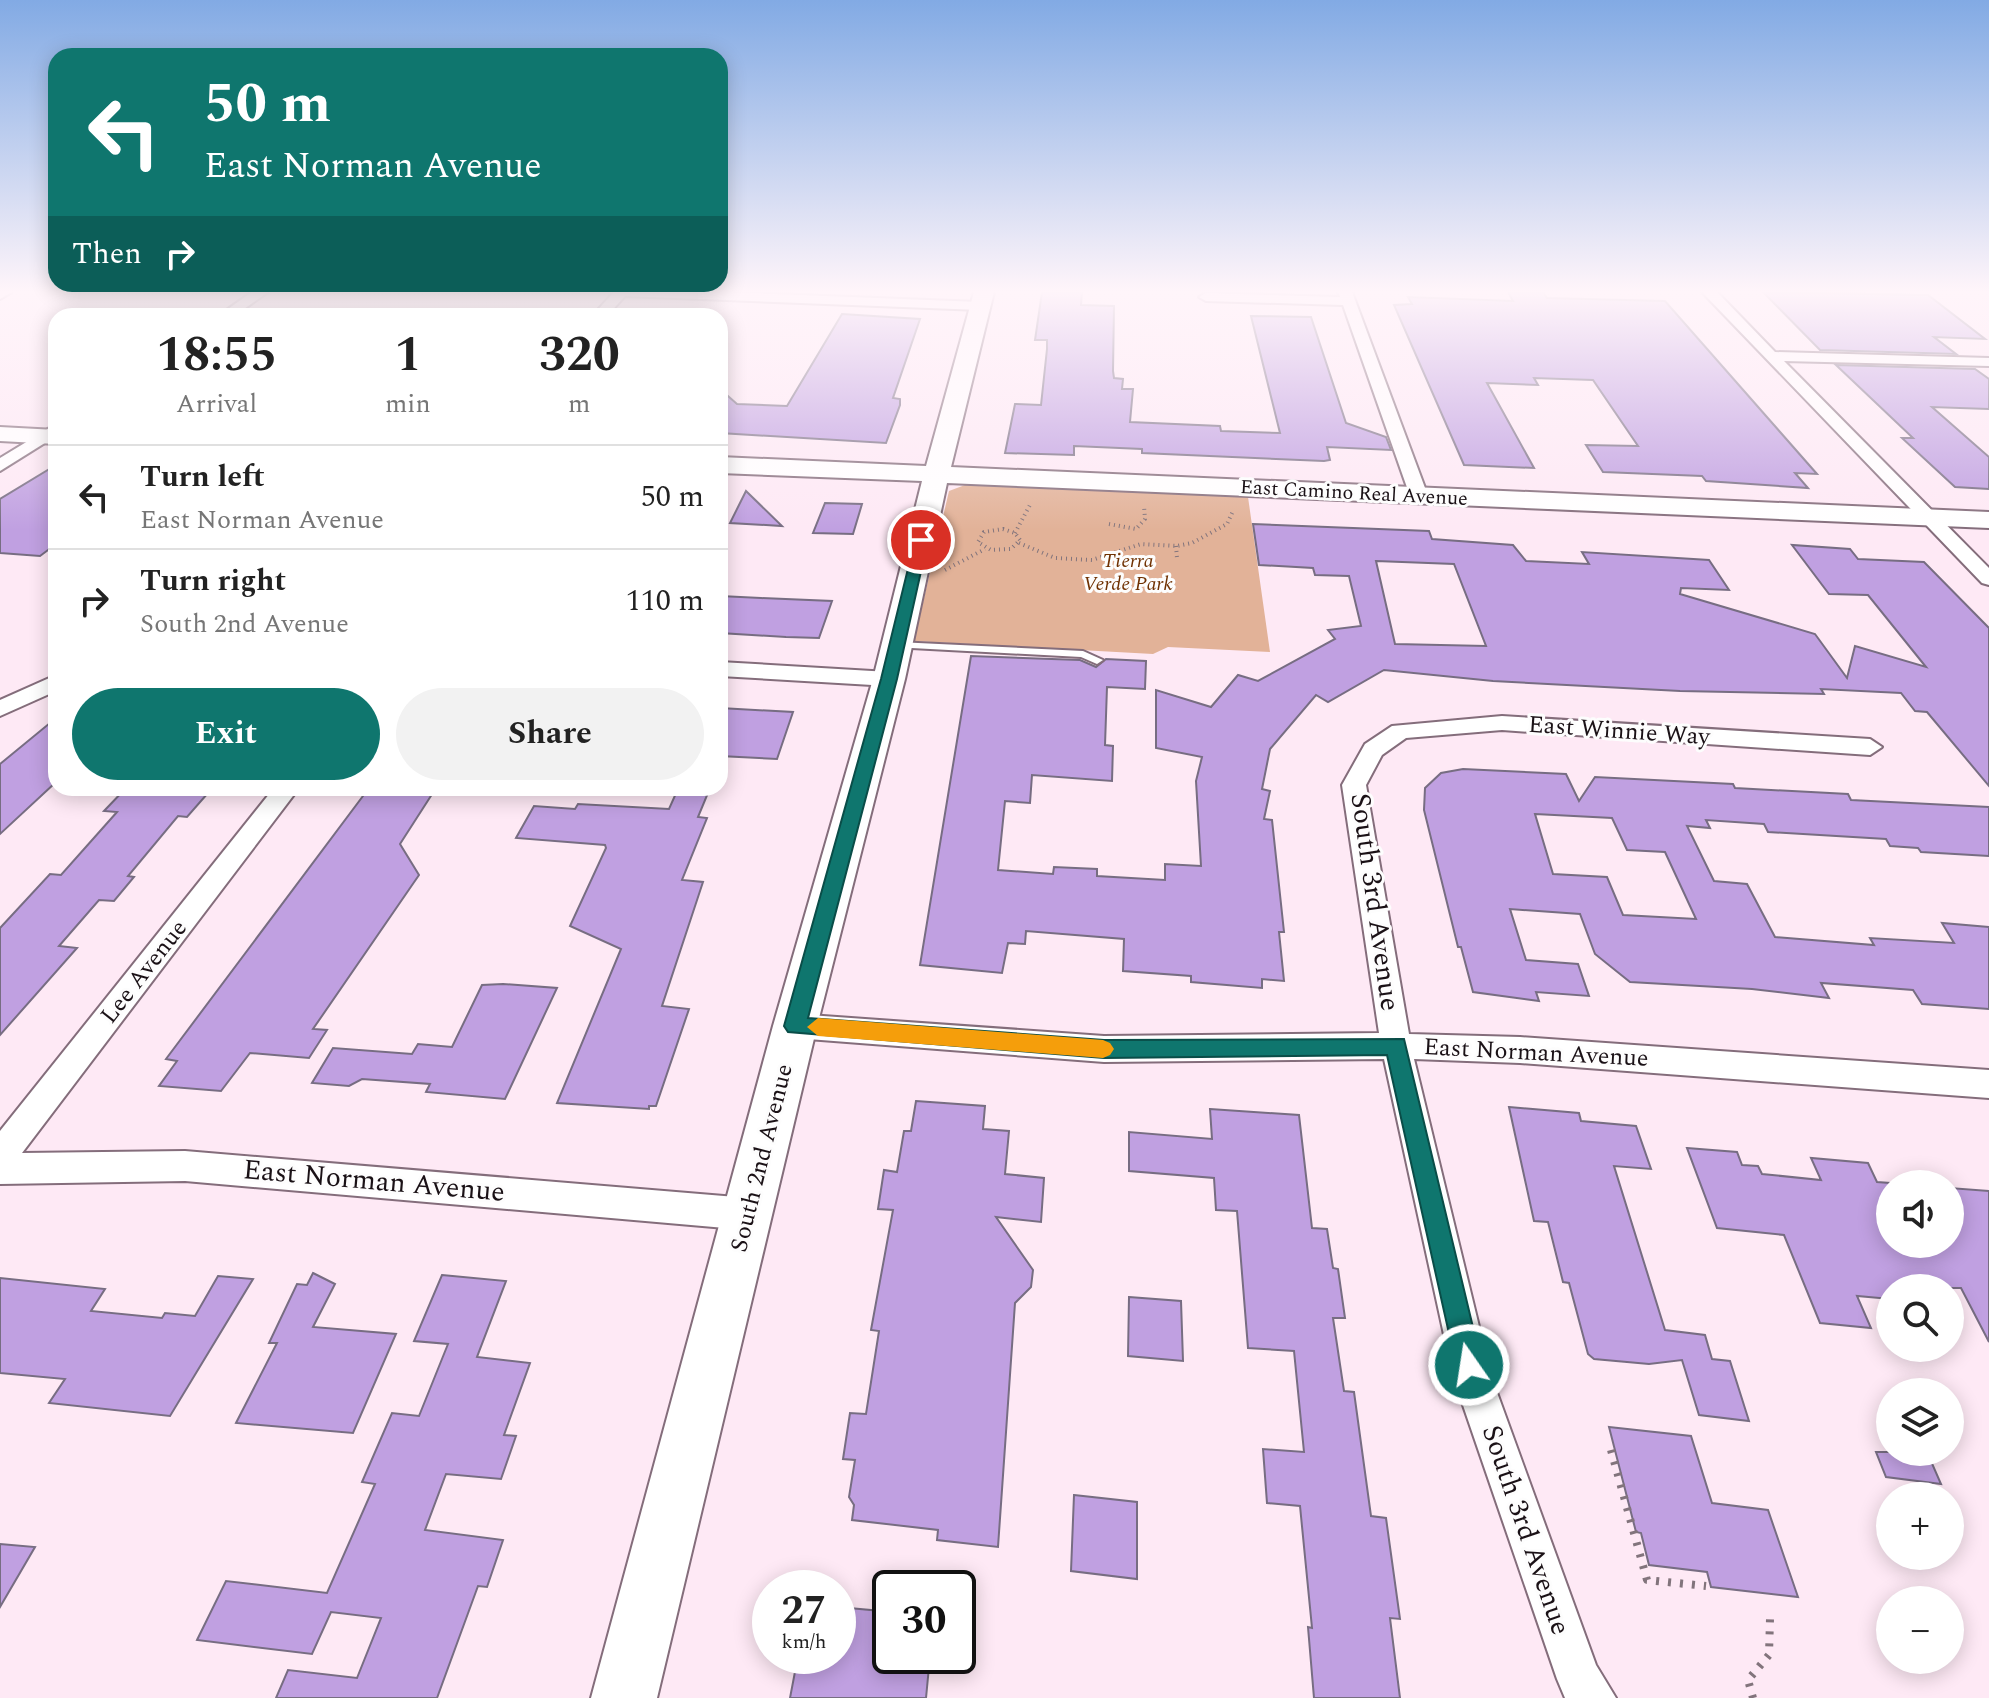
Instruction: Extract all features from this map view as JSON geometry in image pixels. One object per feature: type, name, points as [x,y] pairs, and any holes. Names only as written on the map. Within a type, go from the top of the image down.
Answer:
[{"type":"street","name":"South 2nd Avenue","points":[[624,1698],[795,1026],[893,662],[963,371]]},
{"type":"street","points":[[1374,371],[1419,496]]},
{"type":"street","points":[[1787,371],[1989,579]]},
{"type":"street","points":[[0,434],[48,434]]},
{"type":"street","points":[[0,466],[48,436]]},
{"type":"street","name":"East Camino Real Avenue","points":[[728,465],[1989,520]]},
{"type":"street","points":[[728,669],[893,662]]},
{"type":"street","points":[[0,709],[48,686]]},
{"type":"street","name":"East Winnie Way","points":[[1373,750],[1400,731],[1502,723],[1870,747]]},
{"type":"street","name":"South 3rd Avenue","points":[[1373,750],[1354,785],[1396,1046],[1472,1376],[1579,1679],[1593,1698]]},
{"type":"street","name":"Lee Avenue","points":[[0,1156],[281,796]]},
{"type":"street","name":"East Norman Avenue","points":[[795,1026],[1104,1049],[1396,1046],[1536,1051],[1989,1084]]},
{"type":"street","name":"East Norman Avenue","points":[[0,1169],[185,1166],[748,1214]]},
{"type":"lane","points":[[893,662],[1083,654],[1097,660]]},
{"type":"path","points":[[1109,524],[1127,530],[1142,524],[1145,513],[1143,500]]},
{"type":"path","points":[[1019,543],[1057,560],[1090,562],[1138,544],[1160,542],[1176,546],[1223,528],[1232,519],[1233,508]]},
{"type":"path","points":[[985,548],[978,539],[990,530],[1010,531],[1018,536],[1019,543]]},
{"type":"path","points":[[943,573],[951,564],[985,548],[1005,550],[1019,543]]},
{"type":"path","points":[[1176,546],[1177,558]]},
{"type":"path","points":[[1611,1450],[1647,1580],[1706,1586]]},
{"type":"path","points":[[1753,1698],[1748,1680],[1769,1655],[1770,1619]]},
{"type":"green space","name":"Tierra Verde Park","points":[[965,485],[1248,497],[1270,652],[1168,647],[1153,654],[914,641],[949,491]]},
{"type":"building","points":[[808,371],[902,371],[893,398],[900,399],[900,405],[886,443],[728,433],[728,396],[737,404],[787,406]]},
{"type":"building","points":[[1045,371],[1113,371],[1114,378],[1123,379],[1122,389],[1133,389],[1130,422],[1220,426],[1221,431],[1280,433],[1265,371],[1329,371],[1346,423],[1386,437],[1391,450],[1327,447],[1330,460],[1324,461],[1142,453],[1142,449],[1074,446],[1074,455],[1005,453],[1015,404],[1041,405]]},
{"type":"building","points":[[1423,371],[1727,371],[1817,474],[1795,473],[1808,488],[1706,481],[1702,476],[1603,472],[1586,445],[1638,446],[1593,380],[1534,378],[1538,385],[1487,383],[1534,468],[1464,465]]},
{"type":"building","points":[[1843,371],[1978,371],[1989,379],[1989,409],[1932,407],[1989,457],[1989,489],[1955,487],[1902,438],[1913,438]]},
{"type":"building","points":[[48,470],[48,550],[40,556],[0,553],[0,499]]},
{"type":"building","points":[[746,491],[782,526],[730,523]]},
{"type":"building","points":[[825,503],[862,504],[853,534],[813,533]]},
{"type":"building","points":[[1253,524],[1429,531],[1432,539],[1513,545],[1526,561],[1589,564],[1582,552],[1709,560],[1729,590],[1681,588],[1680,594],[1815,634],[1847,678],[1855,646],[1926,667],[1868,595],[1829,594],[1792,545],[1850,549],[1858,559],[1924,562],[1989,628],[1989,786],[1927,712],[1915,711],[1901,693],[1821,689],[1824,694],[1680,691],[1493,681],[1384,670],[1328,702],[1316,695],[1270,749],[1262,789],[1270,791],[1264,819],[1272,820],[1284,932],[1279,932],[1284,981],[1262,979],[1262,988],[1191,982],[1191,976],[1123,971],[1124,939],[1026,931],[1025,944],[1008,943],[1002,973],[920,965],[971,656],[1080,660],[1096,667],[1106,659],[1146,661],[1145,689],[1107,687],[1105,745],[1113,746],[1112,781],[1032,775],[1030,803],[1005,801],[998,870],[1053,874],[1054,867],[1097,869],[1097,876],[1165,880],[1165,864],[1201,866],[1196,781],[1202,757],[1156,748],[1156,690],[1211,707],[1238,675],[1258,681],[1335,639],[1328,630],[1361,626],[1349,576],[1315,575],[1313,568],[1259,565]],"holes":[[[1376,561],[1454,564],[1486,646],[1395,644]]]},
{"type":"building","points":[[728,596],[832,601],[819,638],[728,633]]},
{"type":"building","points":[[728,708],[793,712],[777,759],[728,756]]},
{"type":"building","points":[[48,725],[48,789],[0,834],[0,764]]},
{"type":"building","points":[[1463,769],[1566,774],[1579,801],[1595,777],[1848,794],[1851,800],[1989,807],[1989,856],[1921,852],[1918,848],[1890,846],[1886,839],[1768,832],[1764,824],[1706,820],[1710,828],[1687,826],[1714,881],[1747,884],[1775,937],[1874,945],[1870,938],[1954,943],[1942,923],[1989,927],[1989,1009],[1922,1004],[1913,990],[1821,983],[1829,998],[1752,989],[1630,982],[1595,954],[1580,914],[1510,909],[1526,960],[1578,964],[1589,996],[1536,992],[1539,1001],[1473,992],[1461,947],[1458,947],[1424,810],[1425,788],[1441,773]],"holes":[[[1535,814],[1612,818],[1627,850],[1665,852],[1696,919],[1623,915],[1607,877],[1553,874]]]},
{"type":"building","points":[[118,796],[205,796],[187,817],[178,816],[128,876],[134,877],[114,901],[99,900],[59,946],[77,948],[0,1035],[0,928],[50,874],[61,875],[117,812],[104,811]]},
{"type":"building","points":[[363,796],[431,796],[400,844],[419,875],[313,1029],[327,1030],[309,1058],[250,1053],[221,1091],[159,1086],[177,1061],[166,1059]]},
{"type":"building","points":[[675,796],[707,796],[698,817],[707,818],[682,880],[703,882],[662,1006],[689,1009],[656,1106],[649,1106],[649,1109],[557,1103],[621,949],[570,926],[606,848],[605,845],[516,838],[534,806],[575,809],[578,804],[669,809]]},
{"type":"building","points":[[482,985],[557,988],[505,1099],[426,1092],[430,1084],[362,1079],[349,1086],[312,1083],[333,1048],[412,1054],[418,1044],[452,1047]]},
{"type":"building","points":[[916,1101],[985,1106],[983,1129],[1009,1131],[1005,1174],[1044,1178],[1041,1222],[996,1217],[1033,1270],[1031,1287],[1015,1303],[998,1547],[937,1540],[938,1530],[852,1520],[854,1505],[849,1497],[855,1460],[843,1459],[850,1413],[866,1414],[879,1331],[871,1330],[893,1210],[878,1209],[884,1170],[897,1172],[904,1131],[911,1131]]},
{"type":"building","points":[[1509,1107],[1579,1113],[1581,1121],[1636,1126],[1651,1169],[1614,1166],[1665,1330],[1705,1335],[1712,1359],[1730,1361],[1749,1421],[1699,1415],[1682,1360],[1649,1364],[1594,1359],[1588,1354],[1569,1283],[1563,1282],[1548,1222],[1534,1221]]},
{"type":"building","points":[[1210,1109],[1299,1115],[1312,1228],[1327,1229],[1333,1268],[1338,1269],[1345,1318],[1333,1318],[1344,1391],[1354,1392],[1371,1516],[1386,1518],[1400,1619],[1390,1618],[1400,1698],[1314,1698],[1308,1627],[1312,1628],[1300,1506],[1267,1503],[1263,1449],[1304,1452],[1294,1351],[1248,1348],[1237,1211],[1216,1210],[1214,1178],[1129,1171],[1129,1132],[1212,1139]]},
{"type":"building","points":[[1687,1148],[1737,1152],[1742,1165],[1758,1166],[1762,1174],[1821,1180],[1811,1158],[1868,1163],[1876,1180],[1876,1258],[1964,1258],[1964,1189],[1989,1191],[1989,1342],[1964,1294],[1964,1274],[1876,1274],[1876,1298],[1857,1296],[1871,1328],[1820,1323],[1784,1235],[1717,1228]]},
{"type":"building","points":[[313,1273],[335,1284],[313,1327],[396,1334],[353,1433],[236,1423],[277,1343],[269,1343],[297,1284],[307,1285]]},
{"type":"building","points":[[442,1275],[506,1281],[477,1357],[530,1363],[504,1435],[516,1436],[501,1479],[446,1474],[425,1530],[503,1540],[487,1587],[478,1586],[437,1698],[276,1698],[288,1670],[357,1678],[381,1618],[331,1612],[312,1654],[197,1640],[226,1581],[327,1593],[375,1484],[362,1482],[392,1413],[419,1416],[448,1344],[414,1341]]},
{"type":"building","points":[[218,1276],[253,1279],[170,1416],[49,1403],[65,1379],[0,1373],[0,1278],[105,1289],[91,1311],[162,1318],[165,1313],[195,1316]]},
{"type":"building","points":[[1129,1297],[1181,1301],[1183,1361],[1128,1356]]},
{"type":"building","points":[[1609,1427],[1691,1436],[1712,1503],[1768,1510],[1798,1597],[1711,1587],[1707,1572],[1649,1565],[1641,1533],[1636,1532]]},
{"type":"building","points":[[1882,1466],[1933,1466],[1940,1482],[1925,1482],[1886,1477]]},
{"type":"building","points":[[1074,1495],[1137,1502],[1137,1579],[1071,1571]]},
{"type":"building","points":[[0,1544],[35,1547],[0,1607]]},
{"type":"building","points":[[856,1609],[872,1610],[872,1674],[928,1674],[926,1698],[790,1698],[795,1674],[856,1674]]},
{"type":"slow traffic","points":[[818,1027],[1103,1049]]},
{"type":"route","points":[[921,540],[889,679],[795,1026],[1104,1049],[1396,1046],[1469,1365]]}]
